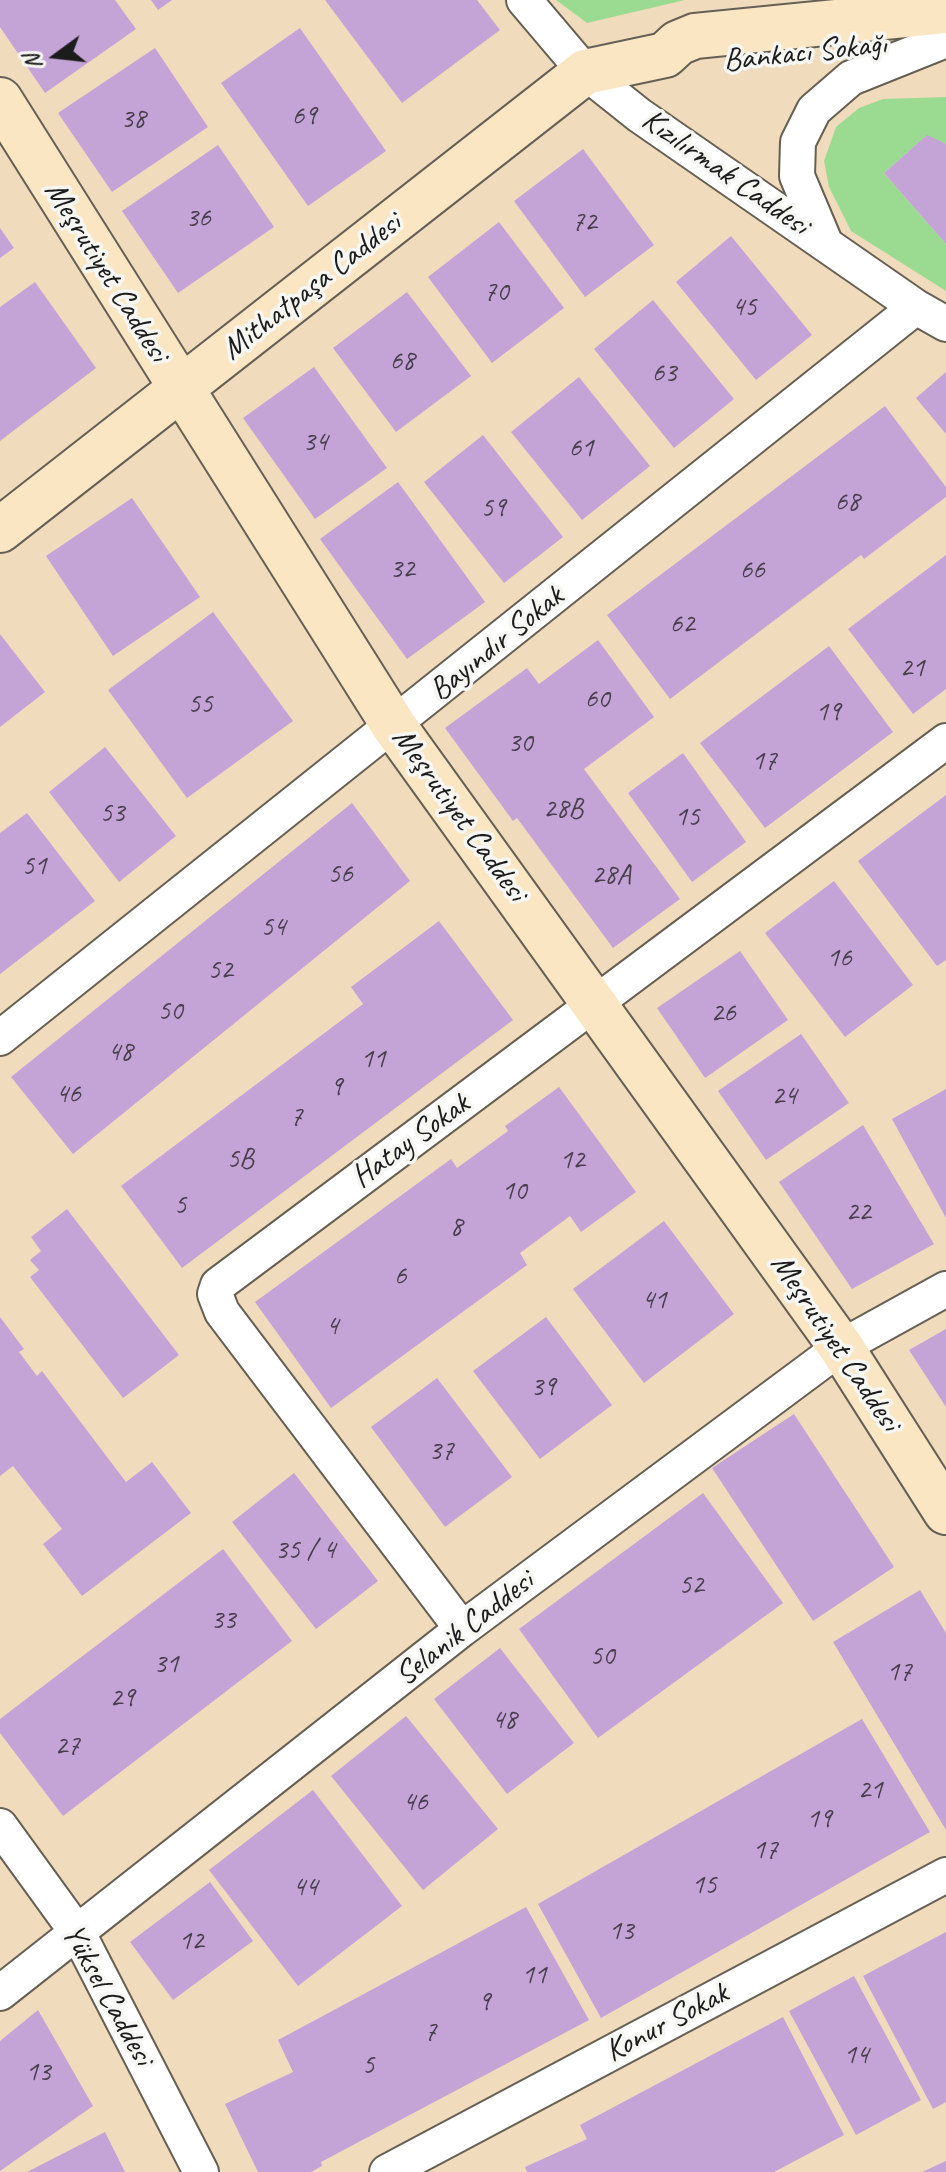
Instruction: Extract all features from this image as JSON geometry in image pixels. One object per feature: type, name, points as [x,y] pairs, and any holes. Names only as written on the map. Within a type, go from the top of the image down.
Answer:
[{"type":"main road","name":"Bankacı Sokağı","points":[[585,72],[665,55],[678,43],[695,36],[946,11]]},
{"type":"main road","name":"Bankacı Sokağı","points":[[665,55],[679,62],[697,63],[946,39]]},
{"type":"main road","name":"Mithatpaşa Caddesi","points":[[0,530],[585,72]]},
{"type":"main road","name":"Meşrutiyet Caddesi","points":[[0,100],[394,726],[841,1347],[946,1512]]},
{"type":"street","name":"Kızılırmak Caddesi","points":[[524,0],[585,72],[639,115],[916,307],[946,324]]},
{"type":"street","points":[[826,243],[797,176],[798,142],[804,127],[831,92],[851,78],[946,39]]},
{"type":"street","name":"Bayındır Sokak","points":[[0,1038],[916,307]]},
{"type":"street","name":"Hatay Sokak","points":[[462,1629],[222,1312],[215,1294],[225,1278],[595,1006],[946,741]]},
{"type":"street","name":"Selanik Caddesi","points":[[0,1993],[79,1935],[462,1629],[841,1347],[946,1289]]},
{"type":"street","name":"Yüksel Caddesi","points":[[0,1826],[79,1935],[201,2172]]},
{"type":"street","name":"Konur Sokak","points":[[387,2172],[946,1875]]},
{"type":"green space","points":[[556,0],[685,0],[587,23]]},
{"type":"green space","points":[[946,97],[946,144],[926,136],[884,173],[946,244],[946,291],[851,231],[829,187],[824,161],[836,127],[859,108],[883,99]]},
{"type":"building","points":[[0,0],[115,0],[136,29],[45,93],[0,27]]},
{"type":"building","points":[[151,0],[172,0],[158,10]]},
{"type":"building","points":[[325,0],[477,0],[500,30],[402,103]]},
{"type":"building","points":[[300,28],[386,151],[308,206],[221,83]]},
{"type":"building","points":[[155,48],[208,127],[112,192],[58,113]]},
{"type":"building","points":[[927,135],[946,144],[946,244],[884,173]]},
{"type":"building","points":[[218,145],[274,227],[178,293],[122,211]]},
{"type":"building","points":[[583,149],[654,245],[585,297],[514,201]]},
{"type":"building","points":[[499,222],[564,308],[492,363],[428,277]]},
{"type":"building","points":[[0,228],[14,248],[0,258]]},
{"type":"building","points":[[731,236],[812,335],[756,380],[676,282]]},
{"type":"building","points":[[35,282],[96,368],[0,441],[0,307]]},
{"type":"building","points":[[407,292],[471,376],[396,432],[333,348]]},
{"type":"building","points":[[653,300],[734,399],[674,448],[594,349]]},
{"type":"building","points":[[314,367],[387,468],[315,519],[243,418]]},
{"type":"building","points":[[946,372],[946,434],[916,398]]},
{"type":"building","points":[[579,377],[650,466],[582,520],[511,432]]},
{"type":"building","points":[[885,406],[946,487],[946,497],[864,559],[861,555],[670,699],[607,615]]},
{"type":"building","points":[[483,435],[563,537],[504,583],[424,482]]},
{"type":"building","points":[[398,482],[485,602],[407,659],[320,539]]},
{"type":"building","points":[[132,498],[200,597],[113,656],[46,556]]},
{"type":"building","points":[[946,555],[946,689],[913,714],[848,629]]},
{"type":"building","points":[[213,612],[293,721],[187,798],[108,690]]},
{"type":"building","points":[[0,634],[45,692],[0,727]]},
{"type":"building","points":[[598,640],[654,717],[584,769],[680,899],[613,948],[517,818],[513,821],[445,728],[527,668],[539,684]]},
{"type":"building","points":[[829,646],[893,732],[765,828],[700,743]]},
{"type":"building","points":[[105,747],[176,836],[119,882],[49,792]]},
{"type":"building","points":[[683,753],[746,842],[692,882],[628,793]]},
{"type":"building","points":[[946,795],[946,960],[937,966],[858,861]]},
{"type":"building","points":[[352,803],[410,881],[73,1154],[11,1077]]},
{"type":"building","points":[[27,813],[95,901],[0,974],[0,833]]},
{"type":"building","points":[[834,881],[913,985],[845,1037],[765,933]]},
{"type":"building","points":[[439,921],[513,1020],[182,1268],[121,1186],[363,1004],[351,987]]},
{"type":"building","points":[[740,951],[788,1020],[705,1078],[657,1008]]},
{"type":"building","points":[[801,1034],[849,1103],[766,1160],[718,1091]]},
{"type":"building","points":[[559,1087],[636,1192],[581,1232],[570,1216],[520,1253],[527,1265],[331,1408],[255,1302],[451,1159],[457,1168],[508,1131],[505,1126]]},
{"type":"building","points":[[946,1089],[946,1218],[892,1119]]},
{"type":"building","points":[[863,1125],[934,1244],[852,1289],[779,1182]]},
{"type":"building","points":[[67,1209],[179,1355],[123,1398],[30,1277],[39,1270],[30,1260],[41,1251],[31,1237]]},
{"type":"building","points":[[664,1221],[734,1314],[644,1383],[573,1289]]},
{"type":"building","points":[[0,1317],[24,1349],[19,1352],[37,1376],[42,1371],[126,1482],[152,1462],[191,1513],[82,1596],[43,1544],[62,1529],[13,1466],[0,1476]]},
{"type":"building","points":[[546,1317],[612,1405],[540,1459],[473,1371]]},
{"type":"building","points":[[946,1329],[946,1407],[909,1350]]},
{"type":"building","points":[[437,1378],[512,1477],[445,1527],[371,1427]]},
{"type":"building","points":[[794,1414],[894,1567],[813,1621],[712,1468]]},
{"type":"building","points":[[294,1473],[378,1581],[316,1629],[232,1522]]},
{"type":"building","points":[[703,1493],[783,1603],[598,1738],[519,1629]]},
{"type":"building","points":[[223,1549],[292,1641],[63,1816],[0,1733],[0,1719]]},
{"type":"building","points":[[920,1590],[946,1633],[946,1830],[833,1642]]},
{"type":"building","points":[[500,1648],[574,1743],[507,1794],[434,1699]]},
{"type":"building","points":[[406,1716],[498,1829],[423,1890],[331,1776]]},
{"type":"building","points":[[862,1719],[930,1832],[601,2018],[538,1904]]},
{"type":"building","points":[[313,1790],[402,1906],[298,1986],[209,1870]]},
{"type":"building","points":[[210,1882],[253,1941],[173,2000],[130,1942]]},
{"type":"building","points":[[526,1907],[589,2020],[321,2162],[322,2166],[311,2172],[258,2172],[225,2104],[293,2072],[278,2040]]},
{"type":"building","points":[[946,1932],[946,2102],[933,2109],[863,1976]]},
{"type":"building","points":[[854,1976],[921,2100],[856,2135],[789,2011]]},
{"type":"building","points":[[38,2010],[93,2106],[0,2171],[0,2041]]},
{"type":"building","points":[[783,2017],[844,2135],[774,2172],[527,2172],[525,2167],[587,2139],[580,2125]]},
{"type":"building","points":[[105,2132],[125,2172],[27,2172]]},
{"type":"building","points":[[946,2161],[946,2172],[922,2172]]}]
